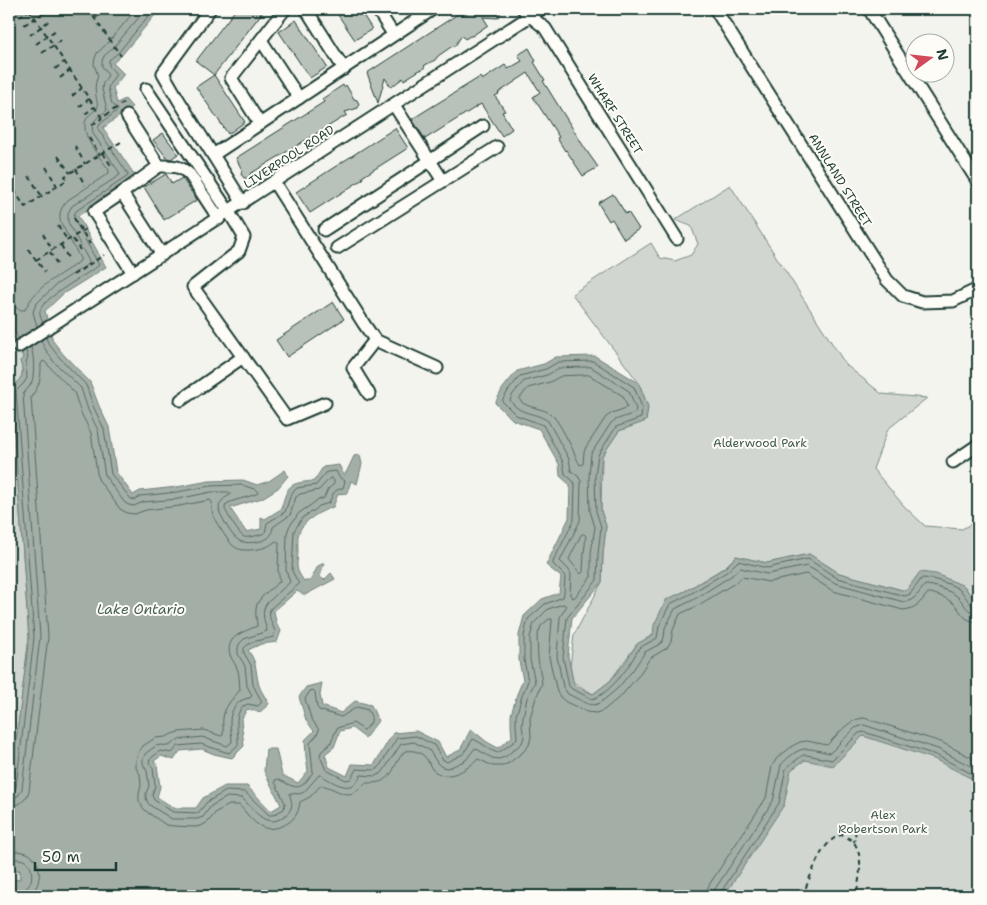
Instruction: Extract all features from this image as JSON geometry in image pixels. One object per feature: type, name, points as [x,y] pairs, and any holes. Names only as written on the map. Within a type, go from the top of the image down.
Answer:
[{"type":"street","points":[[260,124],[231,78],[285,9]]},
{"type":"street","points":[[306,9],[344,69]]},
{"type":"street","points":[[377,9],[394,34]]},
{"type":"street","points":[[213,155],[433,9]]},
{"type":"street","name":"LIVERPOOL ROAD","points":[[18,347],[394,105],[526,12],[541,9]]},
{"type":"street","name":"ANNLAND STREET","points":[[715,9],[887,280],[903,296],[922,302],[953,301],[978,290]]},
{"type":"street","points":[[869,9],[978,182]]},
{"type":"street","points":[[204,11],[163,73],[243,203]]},
{"type":"street","name":"WHARF STREET","points":[[526,12],[545,28],[677,239]]},
{"type":"street","points":[[261,40],[299,98]]},
{"type":"street","points":[[146,89],[244,237],[239,251],[193,286],[287,419],[325,403]]},
{"type":"street","points":[[394,105],[443,181]]},
{"type":"street","points":[[127,116],[159,166]]},
{"type":"street","points":[[324,230],[483,126]]},
{"type":"street","points":[[338,248],[497,147]]},
{"type":"street","points":[[133,273],[94,212],[159,166],[184,169],[190,175],[218,219]]},
{"type":"street","points":[[274,182],[375,340],[437,368]]},
{"type":"street","points":[[122,194],[162,255]]},
{"type":"street","points":[[370,394],[352,368],[375,340]]},
{"type":"street","points":[[181,400],[243,357]]},
{"type":"street","points":[[953,462],[978,445]]},
{"type":"path","points":[[19,17],[30,9],[102,118]]},
{"type":"path","points":[[88,9],[121,56]]},
{"type":"path","points":[[95,18],[108,9]]},
{"type":"path","points":[[24,25],[45,12]]},
{"type":"path","points":[[30,35],[50,20]]},
{"type":"path","points":[[36,44],[56,30]]},
{"type":"path","points":[[42,52],[63,39]]},
{"type":"path","points":[[55,69],[64,62]]},
{"type":"path","points":[[60,78],[70,70]]},
{"type":"path","points":[[72,96],[82,88]]},
{"type":"path","points":[[79,107],[89,99]]},
{"type":"path","points":[[92,125],[126,101]]},
{"type":"path","points":[[85,114],[94,107]]},
{"type":"path","points":[[89,138],[112,167]]},
{"type":"path","points":[[14,190],[25,207],[66,180],[65,176],[121,142]]},
{"type":"path","points":[[74,146],[85,164]]},
{"type":"path","points":[[58,156],[70,173]]},
{"type":"path","points":[[46,167],[57,186]]},
{"type":"path","points":[[76,169],[85,185]]},
{"type":"path","points":[[29,176],[42,196]]},
{"type":"path","points":[[74,218],[90,244]]},
{"type":"path","points":[[58,226],[68,241]]},
{"type":"path","points":[[36,260],[90,228]]},
{"type":"path","points":[[43,234],[57,264]]},
{"type":"path","points":[[73,238],[80,250]]},
{"type":"path","points":[[61,245],[68,258]]},
{"type":"path","points":[[28,249],[45,272]]},
{"type":"path","points":[[73,275],[104,255]]},
{"type":"path","points":[[802,896],[824,848],[848,828],[853,828],[855,831],[854,843]]},
{"type":"path","points":[[841,835],[849,838],[854,843],[859,859],[860,871],[856,896]]},
{"type":"path","points":[[9,875],[18,875]]},
{"type":"green space","name":"Alderwood Park","points":[[730,185],[846,365],[882,394],[927,398],[888,429],[873,469],[904,506],[925,526],[962,529],[978,520],[978,605],[964,586],[920,572],[906,591],[839,573],[809,554],[767,563],[736,556],[725,567],[687,590],[666,600],[653,635],[637,644],[610,681],[593,694],[573,682],[570,666],[574,635],[602,582],[606,526],[601,511],[602,456],[619,431],[646,421],[648,407],[639,383],[572,294],[651,243],[660,258],[675,261],[691,255],[698,244],[691,226],[675,220]]},
{"type":"green space","points":[[9,321],[17,336],[23,358],[20,361],[21,377],[11,390],[29,638],[12,773],[9,817]]},
{"type":"green space","name":"Alex Robertson Park","points":[[832,717],[978,773],[978,896],[685,896],[752,809]]},
{"type":"green space","points":[[9,870],[20,870],[20,879],[9,881]]},
{"type":"water","name":"Lake Ontario","points":[[9,9],[160,9],[113,63],[124,74],[113,88],[117,103],[125,99],[132,107],[103,128],[136,177],[78,216],[106,267],[63,294],[45,311],[53,341],[90,382],[109,427],[116,472],[133,495],[140,491],[209,481],[243,480],[257,485],[269,481],[285,470],[288,476],[278,488],[262,498],[230,508],[246,532],[261,529],[261,517],[265,519],[281,509],[285,495],[290,487],[294,484],[314,481],[323,467],[339,465],[344,475],[354,456],[360,455],[362,464],[357,484],[351,481],[347,493],[338,494],[333,507],[309,520],[298,534],[297,568],[304,581],[310,581],[318,566],[324,563],[320,577],[324,580],[331,573],[335,579],[305,595],[297,591],[274,611],[276,622],[281,631],[277,642],[261,644],[248,650],[254,662],[260,687],[269,704],[260,712],[247,709],[241,720],[244,746],[232,758],[202,749],[180,751],[174,760],[161,756],[154,761],[157,765],[160,787],[157,797],[174,808],[196,808],[203,798],[225,786],[247,786],[271,811],[281,805],[264,771],[266,749],[276,749],[282,775],[298,783],[308,771],[305,740],[314,731],[306,720],[299,697],[306,687],[322,683],[320,695],[322,706],[341,713],[355,701],[371,705],[378,721],[365,738],[352,728],[340,731],[334,747],[325,754],[329,767],[347,776],[352,764],[374,765],[393,733],[416,731],[438,742],[446,757],[460,750],[471,729],[498,748],[512,737],[511,715],[523,680],[519,661],[519,635],[524,616],[542,599],[559,593],[561,577],[546,565],[569,518],[570,485],[560,476],[559,464],[539,429],[513,420],[495,403],[503,388],[517,371],[544,364],[556,357],[595,356],[639,383],[648,407],[646,421],[619,431],[602,456],[600,476],[601,511],[606,526],[602,582],[572,618],[568,656],[574,685],[593,694],[610,681],[637,644],[653,635],[654,625],[666,600],[726,567],[736,556],[767,563],[809,554],[839,573],[906,591],[920,572],[936,574],[964,586],[978,605],[978,782],[934,759],[863,736],[833,766],[805,760],[791,770],[784,805],[724,896],[9,896],[9,881],[20,879],[20,870],[9,870],[9,817],[12,773],[29,638],[11,389],[21,377],[20,361],[23,358],[17,336],[9,321]]},
{"type":"building","points":[[236,9],[265,9],[214,75],[196,61]]},
{"type":"building","points":[[334,9],[359,9],[372,29],[355,40]]},
{"type":"building","points":[[461,9],[497,9],[500,16],[497,18],[483,17],[488,25],[465,39],[462,35],[455,46],[404,80],[403,78],[391,87],[385,78],[378,103],[367,73],[461,12]]},
{"type":"building","points":[[296,20],[327,67],[310,78],[279,32]]},
{"type":"building","points":[[529,48],[536,61],[534,62],[545,80],[543,81],[598,167],[583,176],[565,151],[557,138],[559,137],[533,97],[540,92],[528,73],[495,96],[505,111],[502,112],[512,129],[502,136],[481,104],[425,139],[412,119],[480,77],[482,80],[505,65],[508,69],[522,61],[518,55]]},
{"type":"building","points":[[214,75],[245,122],[228,134],[196,87]]},
{"type":"building","points":[[343,85],[344,87],[346,85],[354,99],[357,100],[358,108],[345,112],[347,115],[250,174],[250,177],[244,178],[236,158],[324,102],[322,99]]},
{"type":"building","points":[[395,128],[408,148],[310,213],[296,192]]},
{"type":"building","points":[[163,133],[178,154],[171,159],[167,158],[153,140]]},
{"type":"building","points":[[166,174],[172,184],[182,178],[197,200],[164,220],[144,187]]},
{"type":"building","points":[[613,194],[639,229],[624,239],[612,219],[609,221],[598,203]]},
{"type":"building","points":[[333,302],[344,319],[287,357],[276,340]]}]
